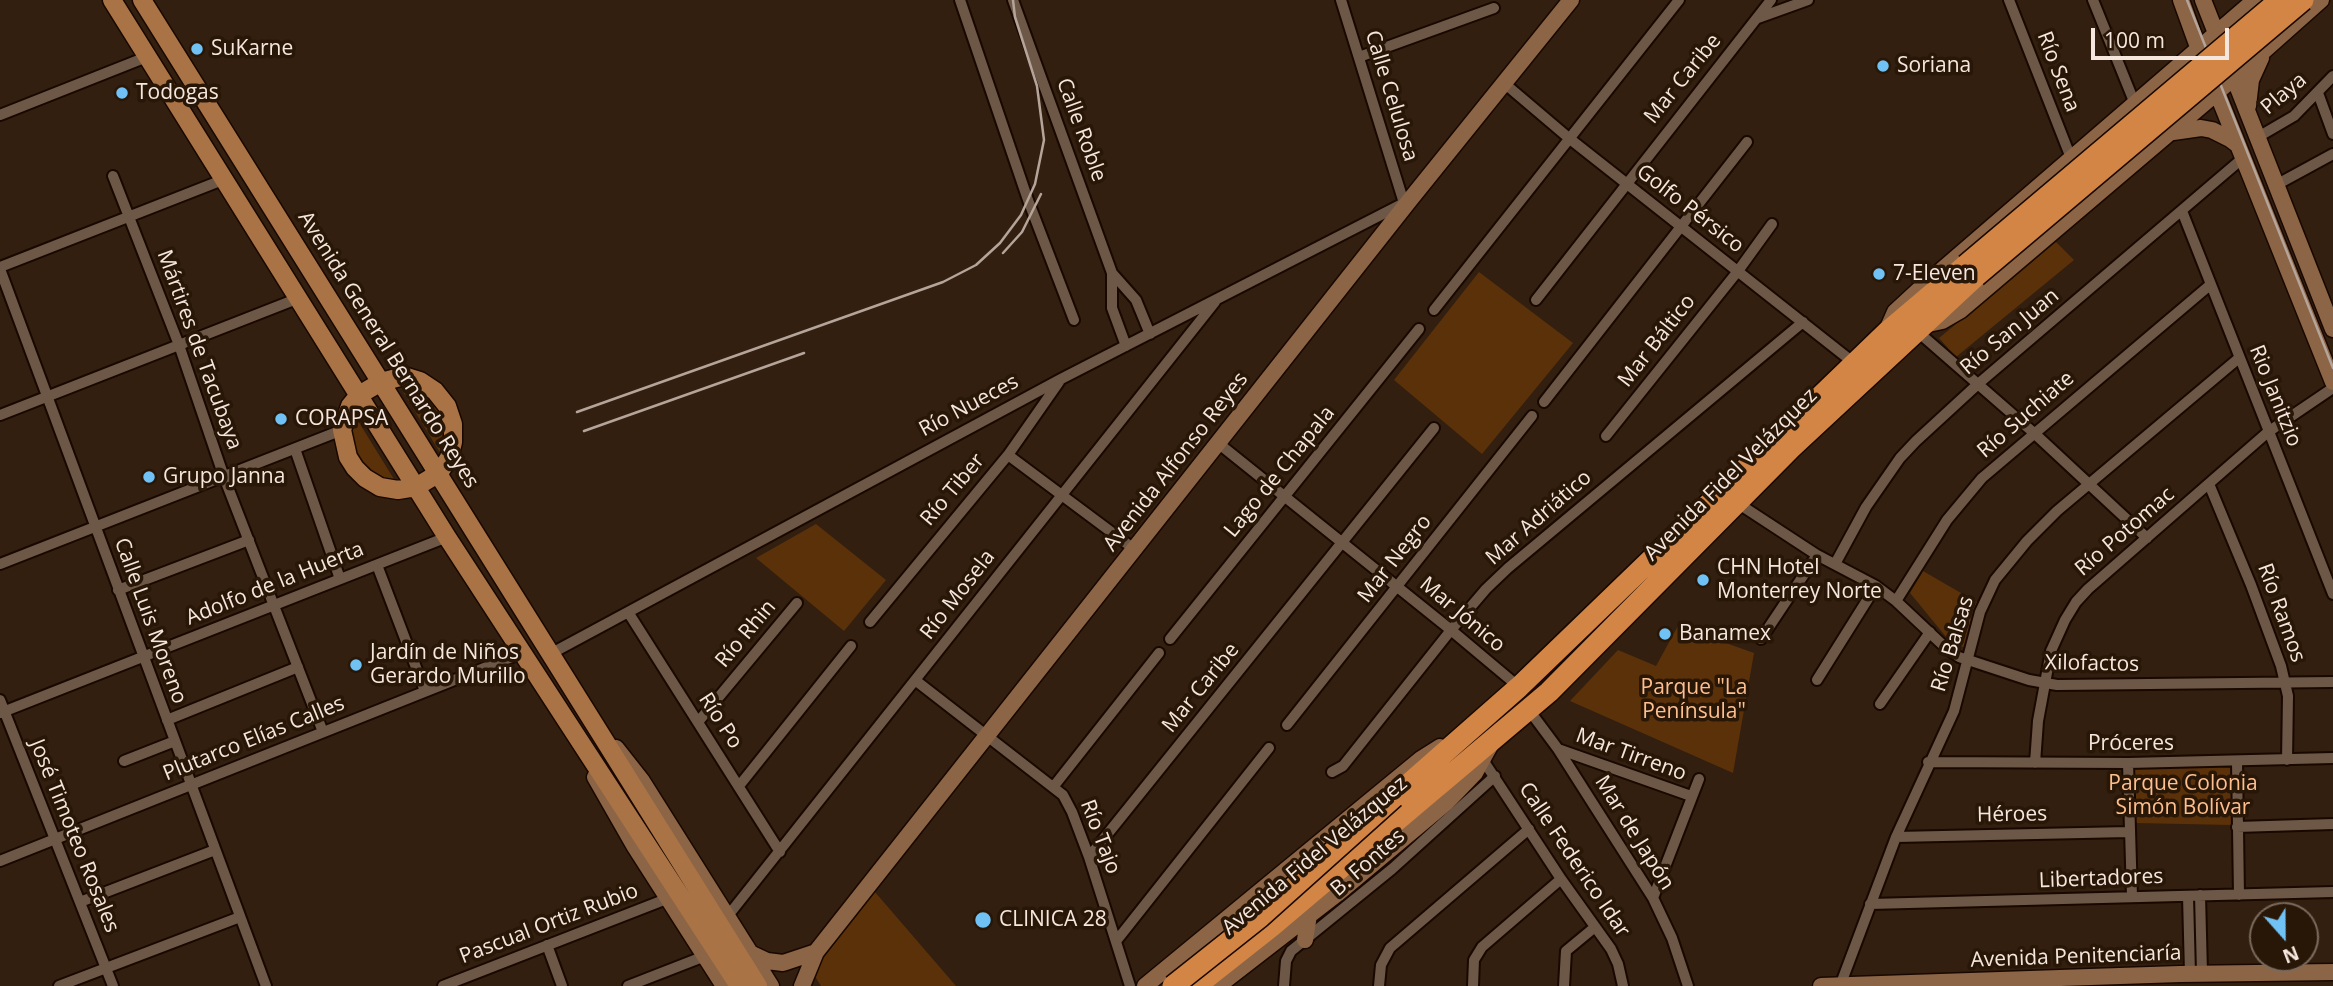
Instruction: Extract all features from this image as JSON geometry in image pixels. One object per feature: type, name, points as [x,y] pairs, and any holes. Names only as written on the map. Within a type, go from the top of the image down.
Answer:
[{"type":"highway","name":"Avenida Fidel Velázquez","points":[[1172,986],[1400,805],[1488,751],[1736,502],[1921,328],[1971,270],[2280,0]]},
{"type":"highway","name":"Avenida Fidel Velázquez","points":[[1196,986],[1272,926],[1400,805],[1467,733],[1519,687],[1887,332],[1971,270],[2311,4]]},
{"type":"main road","points":[[113,0],[447,537],[739,986]]},
{"type":"main road","name":"Avenida General Bernardo Reyes","points":[[142,0],[640,797],[768,984]]},
{"type":"main road","points":[[404,376],[420,381],[435,391],[447,406],[453,424],[453,442],[449,458],[439,473],[416,487],[398,490],[380,487],[365,478],[348,457],[342,430],[349,406],[359,395],[381,382],[404,376]]},
{"type":"street","points":[[960,0],[1028,200],[1074,320]]},
{"type":"street","name":"Calle Roble","points":[[1013,0],[1112,273],[1112,307],[1126,346]]},
{"type":"street","name":"Calle Celulosa","points":[[1341,0],[1406,202]]},
{"type":"street","name":"Avenida Alfonso Reyes","points":[[802,986],[813,957],[1406,202],[1571,0]]},
{"type":"street","points":[[1434,310],[1679,0]]},
{"type":"street","name":"Mar Caribe","points":[[1536,300],[1771,0]]},
{"type":"street","points":[[1757,18],[1808,0]]},
{"type":"street","name":"Río Sena","points":[[2009,0],[2071,158]]},
{"type":"street","points":[[2093,0],[2135,104],[2147,123],[2152,147]]},
{"type":"street","points":[[2203,0],[2276,185],[2328,301],[2333,330]]},
{"type":"street","points":[[1887,332],[1890,319],[1901,306],[2255,0]]},
{"type":"street","points":[[2291,0],[2299,8],[2311,4]]},
{"type":"street","points":[[2175,70],[2184,37],[2182,4]]},
{"type":"street","points":[[2182,4],[2333,382]]},
{"type":"street","points":[[2147,538],[2090,483],[1978,384],[1921,328],[1942,321],[1961,310],[2217,93],[2311,4]]},
{"type":"street","points":[[1359,57],[1494,8]]},
{"type":"street","points":[[2247,112],[2251,80],[2265,50]]},
{"type":"street","points":[[0,115],[149,56]]},
{"type":"street","name":"Playa","points":[[2258,137],[2294,116],[2333,76]]},
{"type":"street","name":"Golfo Pérsico","points":[[1504,83],[1570,139],[1854,363]]},
{"type":"street","points":[[2318,93],[2333,134]]},
{"type":"street","points":[[2170,132],[2201,128],[2212,130],[2230,139],[2241,152]]},
{"type":"street","points":[[1544,402],[1747,142]]},
{"type":"street","name":"Río San Juan","points":[[1835,564],[1866,507],[1900,458],[1916,441],[1978,384],[2182,211],[2241,152]]},
{"type":"street","points":[[2276,185],[2333,153]]},
{"type":"street","name":"Mártires de Tacubaya","points":[[113,176],[179,345],[224,477],[323,732]]},
{"type":"street","points":[[0,268],[226,179]]},
{"type":"street","name":"Río Nueces","points":[[552,653],[1061,379],[1406,202]]},
{"type":"street","name":"Rio Janitzio","points":[[2182,211],[2333,594]]},
{"type":"street","name":"Mar Báltico","points":[[1606,436],[1738,271],[1772,224]]},
{"type":"street","name":"Calle Luis Moreno","points":[[0,268],[266,986]]},
{"type":"street","name":"Calle Roble","points":[[1112,273],[1136,300],[1150,334]]},
{"type":"street","name":"Río Suchiate","points":[[1896,601],[1947,520],[1982,478],[2210,285]]},
{"type":"street","name":"Río Mosela","points":[[727,917],[1218,297]]},
{"type":"street","points":[[0,415],[299,298]]},
{"type":"street","points":[[2306,311],[2328,301]]},
{"type":"street","name":"Mar Adriático","points":[[1332,772],[1343,766],[1486,589],[1528,550],[1802,322]]},
{"type":"street","name":"Lago de Chapala","points":[[1170,639],[1419,329]]},
{"type":"street","name":"Río Balsas","points":[[1840,986],[1896,837],[1928,762],[1950,721],[1980,612],[1995,580],[2027,541],[2090,483],[2239,358]]},
{"type":"street","name":"Río Tiber","points":[[870,622],[1008,455],[1061,379]]},
{"type":"street","name":"Río Potomac","points":[[2035,763],[2038,721],[2051,651],[2076,603],[2088,589],[2268,432],[2333,388]]},
{"type":"street","name":"Mar Negro","points":[[1287,725],[1532,416]]},
{"type":"street","name":"Mar Caribe","points":[[1089,857],[1434,428]]},
{"type":"street","points":[[0,564],[342,430]]},
{"type":"street","name":"Mar Jónico","points":[[1217,443],[1519,687]]},
{"type":"street","points":[[295,449],[340,579]]},
{"type":"street","points":[[1008,455],[1134,549]]},
{"type":"street","name":"Río Ramos","points":[[2209,484],[2251,585],[2286,682],[2287,760]]},
{"type":"street","name":"Xilofactos","points":[[1736,502],[1817,555],[1876,586],[1946,648],[1968,662],[2045,684],[2333,682]]},
{"type":"street","name":"Adolfo de la Huerta","points":[[1,709],[143,657],[447,537]]},
{"type":"street","points":[[118,590],[249,540]]},
{"type":"street","points":[[1761,639],[1817,555]]},
{"type":"street","points":[[377,565],[425,691]]},
{"type":"street","points":[[1818,680],[1876,586]]},
{"type":"street","name":"Río Rhin","points":[[698,722],[797,603]]},
{"type":"street","name":"Río Po","points":[[628,612],[779,852]]},
{"type":"street","points":[[1880,704],[1930,632]]},
{"type":"street","points":[[739,786],[851,646]]},
{"type":"street","name":"Plutarco Elías Calles","points":[[0,861],[522,653]]},
{"type":"street","points":[[1054,786],[1158,653]]},
{"type":"street","points":[[167,720],[298,667]]},
{"type":"street","name":"Río Tajo","points":[[915,680],[1054,786],[1068,803],[1089,857],[1130,986]]},
{"type":"street","name":"José Timoteo Rosales","points":[[1,709],[113,986]]},
{"type":"street","name":"Mar de Japón","points":[[1529,710],[1558,749],[1653,898],[1672,938],[1688,986]]},
{"type":"street","name":"Avenida General Bernardo Reyes","points":[[595,724],[642,781],[768,984]]},
{"type":"street","points":[[1145,986],[1421,759],[1467,733]]},
{"type":"street","points":[[576,736],[603,792],[721,984]]},
{"type":"street","points":[[124,761],[174,741]]},
{"type":"street","points":[[1117,940],[1269,748]]},
{"type":"street","name":"Mar Tirreno","points":[[1558,749],[1691,796]]},
{"type":"street","points":[[1218,986],[1447,802],[1475,773],[1488,751]]},
{"type":"street","name":"Calle Federico Idar","points":[[1488,751],[1495,776],[1615,957],[1623,986]]},
{"type":"street","name":"Próceres","points":[[1928,762],[2237,762],[2333,758]]},
{"type":"street","points":[[2237,762],[2239,895]]},
{"type":"street","points":[[2128,763],[2132,897]]},
{"type":"street","name":"B. Fontes","points":[[1284,986],[1288,955],[1392,869],[1495,776]]},
{"type":"street","points":[[1653,898],[1699,779]]},
{"type":"street","points":[[2237,827],[2333,824]]},
{"type":"street","points":[[1379,986],[1381,965],[1390,948],[1529,829]]},
{"type":"street","name":"Héroes","points":[[1896,837],[2129,832]]},
{"type":"street","points":[[80,902],[215,850]]},
{"type":"street","points":[[1474,986],[1474,960],[1482,947],[1561,879]]},
{"type":"street","name":"Libertadores","points":[[1870,904],[2333,892]]},
{"type":"street","points":[[2188,977],[2200,895]]},
{"type":"street","points":[[2188,896],[2188,977]]},
{"type":"street","name":"Pascual Ortiz Rubio","points":[[443,986],[669,898]]},
{"type":"street","points":[[1305,940],[1309,915]]},
{"type":"street","points":[[59,986],[240,917]]},
{"type":"street","points":[[1564,986],[1566,951],[1595,927]]},
{"type":"street","points":[[547,945],[562,986]]},
{"type":"street","points":[[750,953],[767,961],[783,963],[813,957],[817,986]]},
{"type":"street","points":[[628,986],[705,956]]},
{"type":"street","points":[[1177,959],[1178,972],[1190,986]]},
{"type":"street","name":"Avenida Penitenciaría","points":[[1821,986],[2333,972]]},
{"type":"green space","points":[[2056,242],[2074,260],[1956,357],[1939,338]]},
{"type":"green space","points":[[1479,272],[1573,343],[1482,454],[1394,380]]},
{"type":"green space","points":[[400,387],[421,393],[439,409],[446,430],[442,456]]},
{"type":"green space","points":[[355,416],[397,484],[380,481],[357,460],[351,431]]},
{"type":"green space","points":[[816,524],[886,580],[844,631],[756,558]]},
{"type":"green space","points":[[1923,571],[1980,604],[1965,648],[1947,638],[1910,593]]},
{"type":"green space","name":"Parque \"La Península\"","points":[[1678,626],[1754,653],[1733,773],[1570,701],[1618,650],[1656,666]]},
{"type":"green space","name":"Parque Colonia Simón Bolívar","points":[[2231,766],[2231,825],[2135,823],[2135,768]]},
{"type":"green space","points":[[875,892],[956,986],[821,986],[816,978],[817,966]]},
{"type":"railway","points":[[577,412],[943,282],[976,265],[1000,243],[1021,215],[1035,184],[1044,140],[1037,86],[1015,17],[1013,0]]},
{"type":"railway","points":[[2187,0],[2333,368]]},
{"type":"railway","points":[[1003,253],[1022,232],[1041,194]]},
{"type":"railway","points":[[584,431],[804,353]]},
{"type":"place","name":"SuKarne","points":[[197,49]]},
{"type":"place","name":"Soriana","points":[[1883,66]]},
{"type":"place","name":"Todogas","points":[[122,93]]},
{"type":"place","name":"7-Eleven","points":[[1879,274]]},
{"type":"place","name":"CORAPSA","points":[[281,419]]},
{"type":"place","name":"Grupo Janna","points":[[149,477]]},
{"type":"place","name":"CHN Hotel Monterrey Norte","points":[[1703,580]]},
{"type":"place","name":"Banamex","points":[[1665,634]]},
{"type":"place","name":"Jardín de Niños Gerardo Murillo","points":[[356,665]]},
{"type":"place","name":"CLINICA 28","points":[[983,920]]}]
